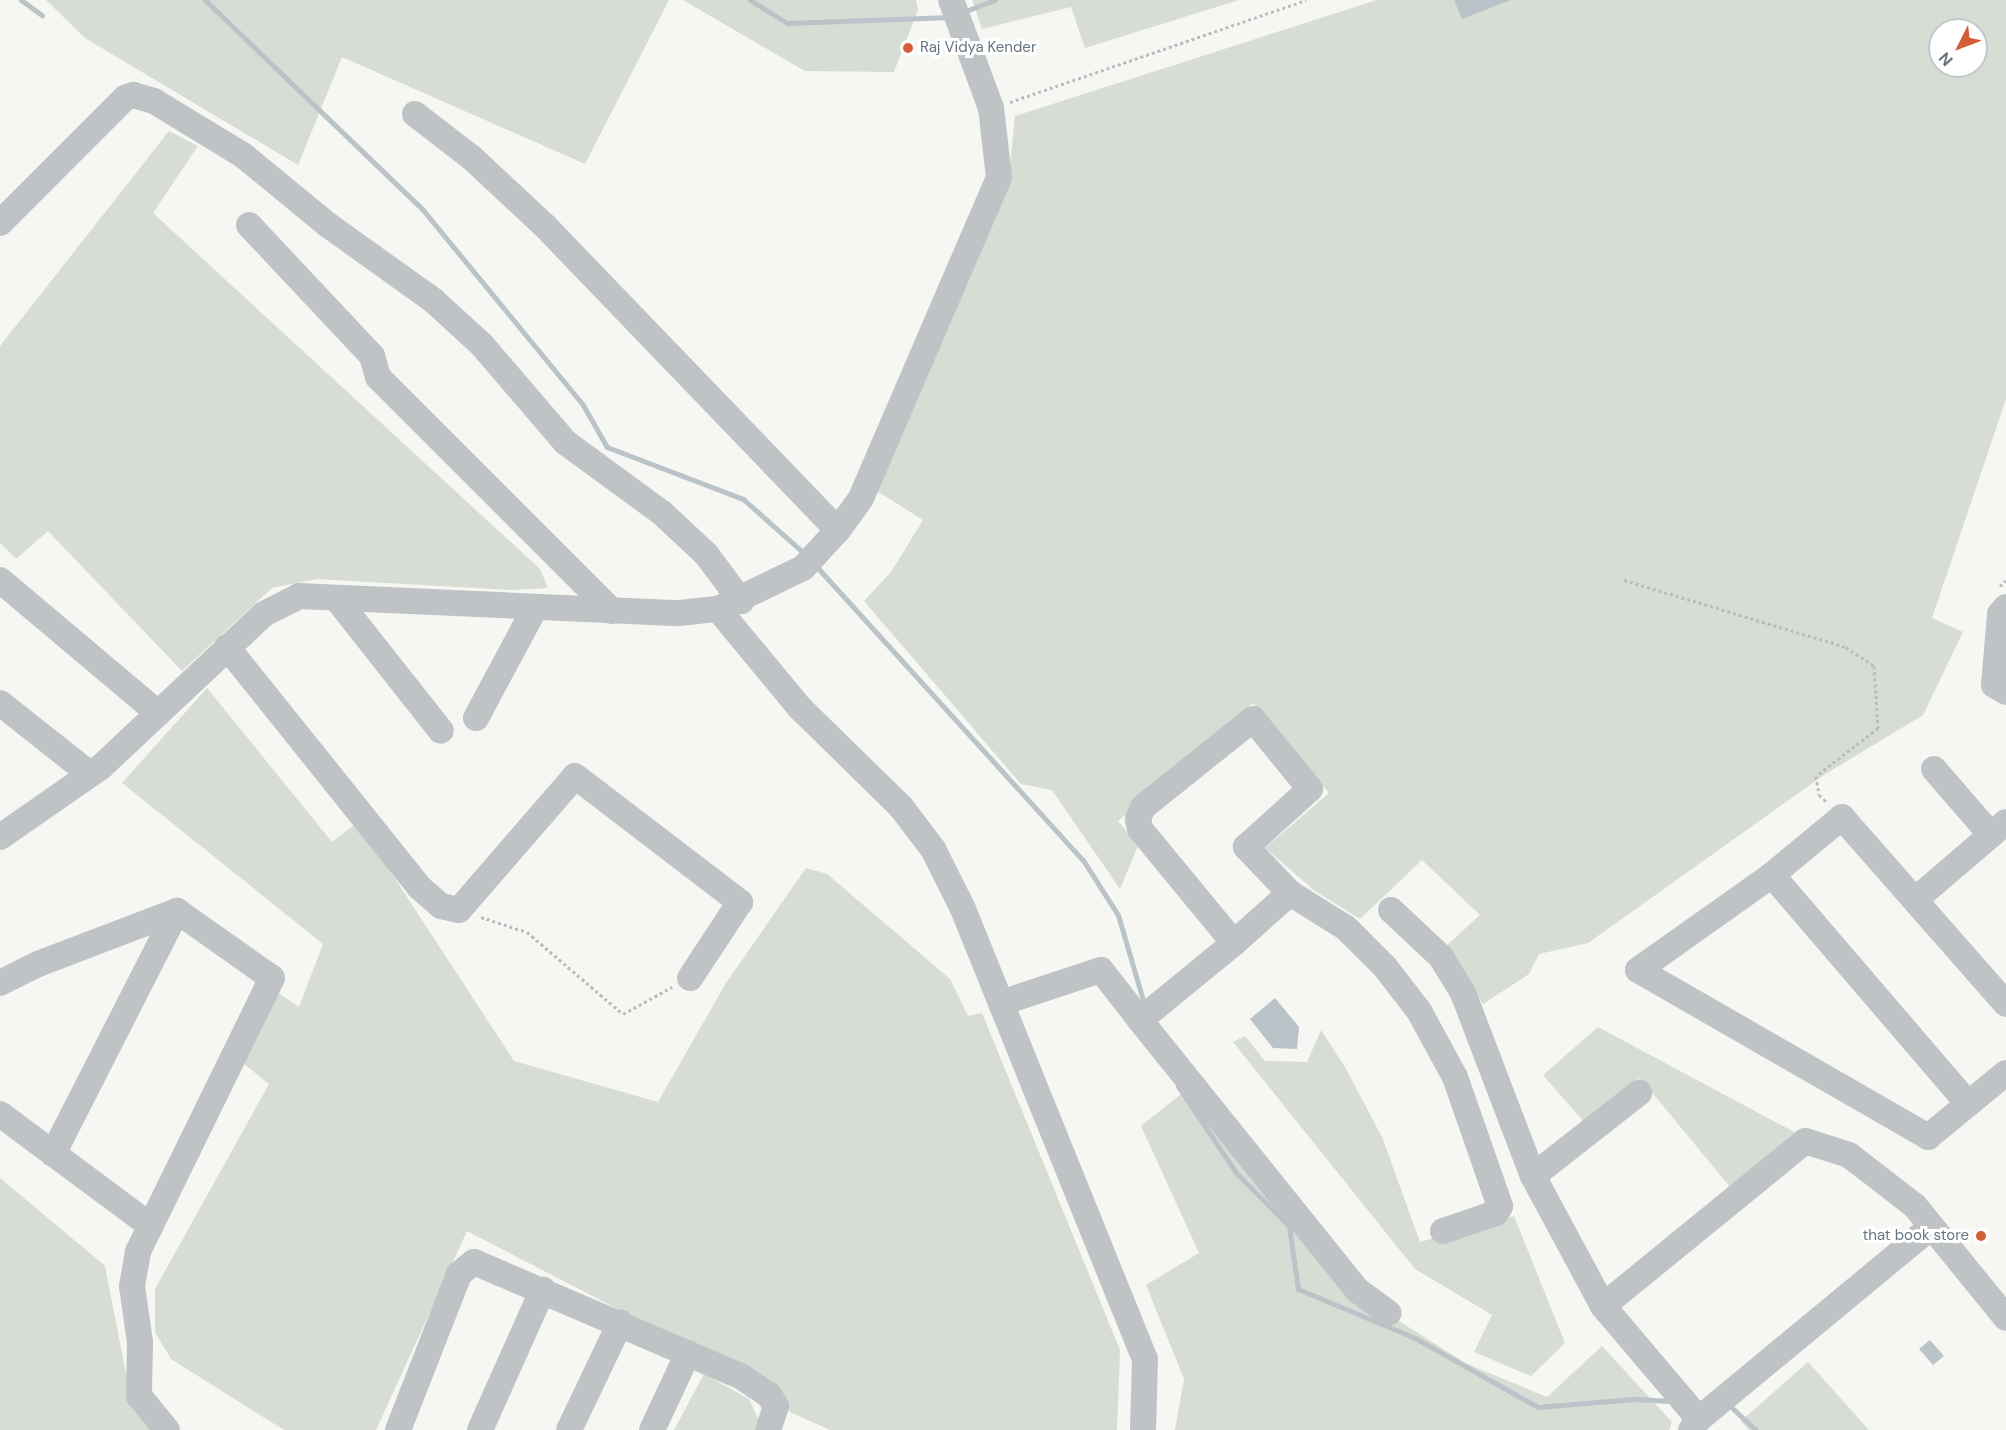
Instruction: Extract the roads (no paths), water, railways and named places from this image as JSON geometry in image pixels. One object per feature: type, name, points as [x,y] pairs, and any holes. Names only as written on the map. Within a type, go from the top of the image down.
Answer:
[{"type":"street","points":[[0,837],[90,774],[264,614],[299,596],[612,611],[729,605],[803,568],[838,530],[861,498],[999,178],[991,108],[951,0]]},
{"type":"street","points":[[0,223],[125,98],[142,96],[163,105],[244,156],[328,225],[434,301],[482,345],[565,442],[662,513],[706,554],[729,605],[800,708],[901,807],[933,849],[1001,1003],[1145,1359],[1143,1430]]},
{"type":"street","points":[[415,114],[472,158],[545,226],[838,530]]},
{"type":"street","points":[[249,225],[372,356],[378,376],[612,611]]},
{"type":"street","points":[[0,580],[158,713]]},
{"type":"street","points":[[336,598],[441,731]]},
{"type":"street","points":[[476,718],[535,608]]},
{"type":"street","points":[[2004,612],[1994,685],[2006,692]]},
{"type":"street","points":[[227,647],[419,887],[441,906],[459,910],[574,776],[740,902],[690,978]]},
{"type":"street","points":[[0,703],[90,774]]},
{"type":"street","points":[[1234,943],[1140,829],[1138,819],[1143,807],[1253,719],[1310,789],[1246,847],[1290,893],[1346,928],[1385,967],[1419,1011],[1455,1077],[1500,1206],[1496,1213],[1443,1230]]},
{"type":"street","points":[[1915,900],[1998,829],[1934,769]]},
{"type":"street","points":[[2006,1004],[1997,976],[1915,900],[1842,817],[1772,875],[1638,970],[1928,1137],[2006,1073]]},
{"type":"street","points":[[1772,875],[1968,1104]]},
{"type":"street","points":[[1140,1020],[1234,943],[1290,893]]},
{"type":"street","points":[[1391,910],[1441,957],[1463,993],[1533,1176],[1603,1306],[1695,1424],[1931,1227]]},
{"type":"street","points":[[0,983],[38,964],[177,912]]},
{"type":"street","points":[[53,1154],[177,912]]},
{"type":"street","points":[[163,1429],[139,1396],[140,1342],[132,1286],[138,1252],[272,978],[177,912]]},
{"type":"street","points":[[1001,1003],[1101,970],[1357,1290],[1389,1313]]},
{"type":"street","points":[[1533,1176],[1639,1093]]},
{"type":"street","points":[[0,1114],[151,1226]]},
{"type":"street","points":[[1603,1306],[1805,1141],[1849,1155],[1915,1206],[2006,1318]]},
{"type":"street","points":[[398,1430],[459,1274],[474,1262],[484,1263],[742,1377],[769,1395],[776,1406],[768,1430]]},
{"type":"street","points":[[480,1430],[543,1289]]},
{"type":"street","points":[[569,1430],[620,1323]]},
{"type":"street","points":[[652,1430],[688,1353]]},
{"type":"waterway","points":[[21,0],[42,15]]},
{"type":"waterway","points":[[205,0],[423,210],[583,405],[607,447],[743,499],[806,555]]},
{"type":"waterway","points":[[750,0],[787,23],[951,17]]},
{"type":"waterway","points":[[963,12],[995,0]]},
{"type":"waterway","points":[[816,566],[1083,860],[1118,915],[1145,1007]]},
{"type":"waterway","points":[[1178,1086],[1237,1174],[1289,1226],[1298,1289],[1415,1338],[1538,1407],[1634,1399],[1672,1401]]},
{"type":"waterway","points":[[1729,1405],[1756,1430]]},
{"type":"place","name":"Raj Vidya Kender","points":[[908,48]]},
{"type":"place","name":"that book store","points":[[1981,1236]]}]
